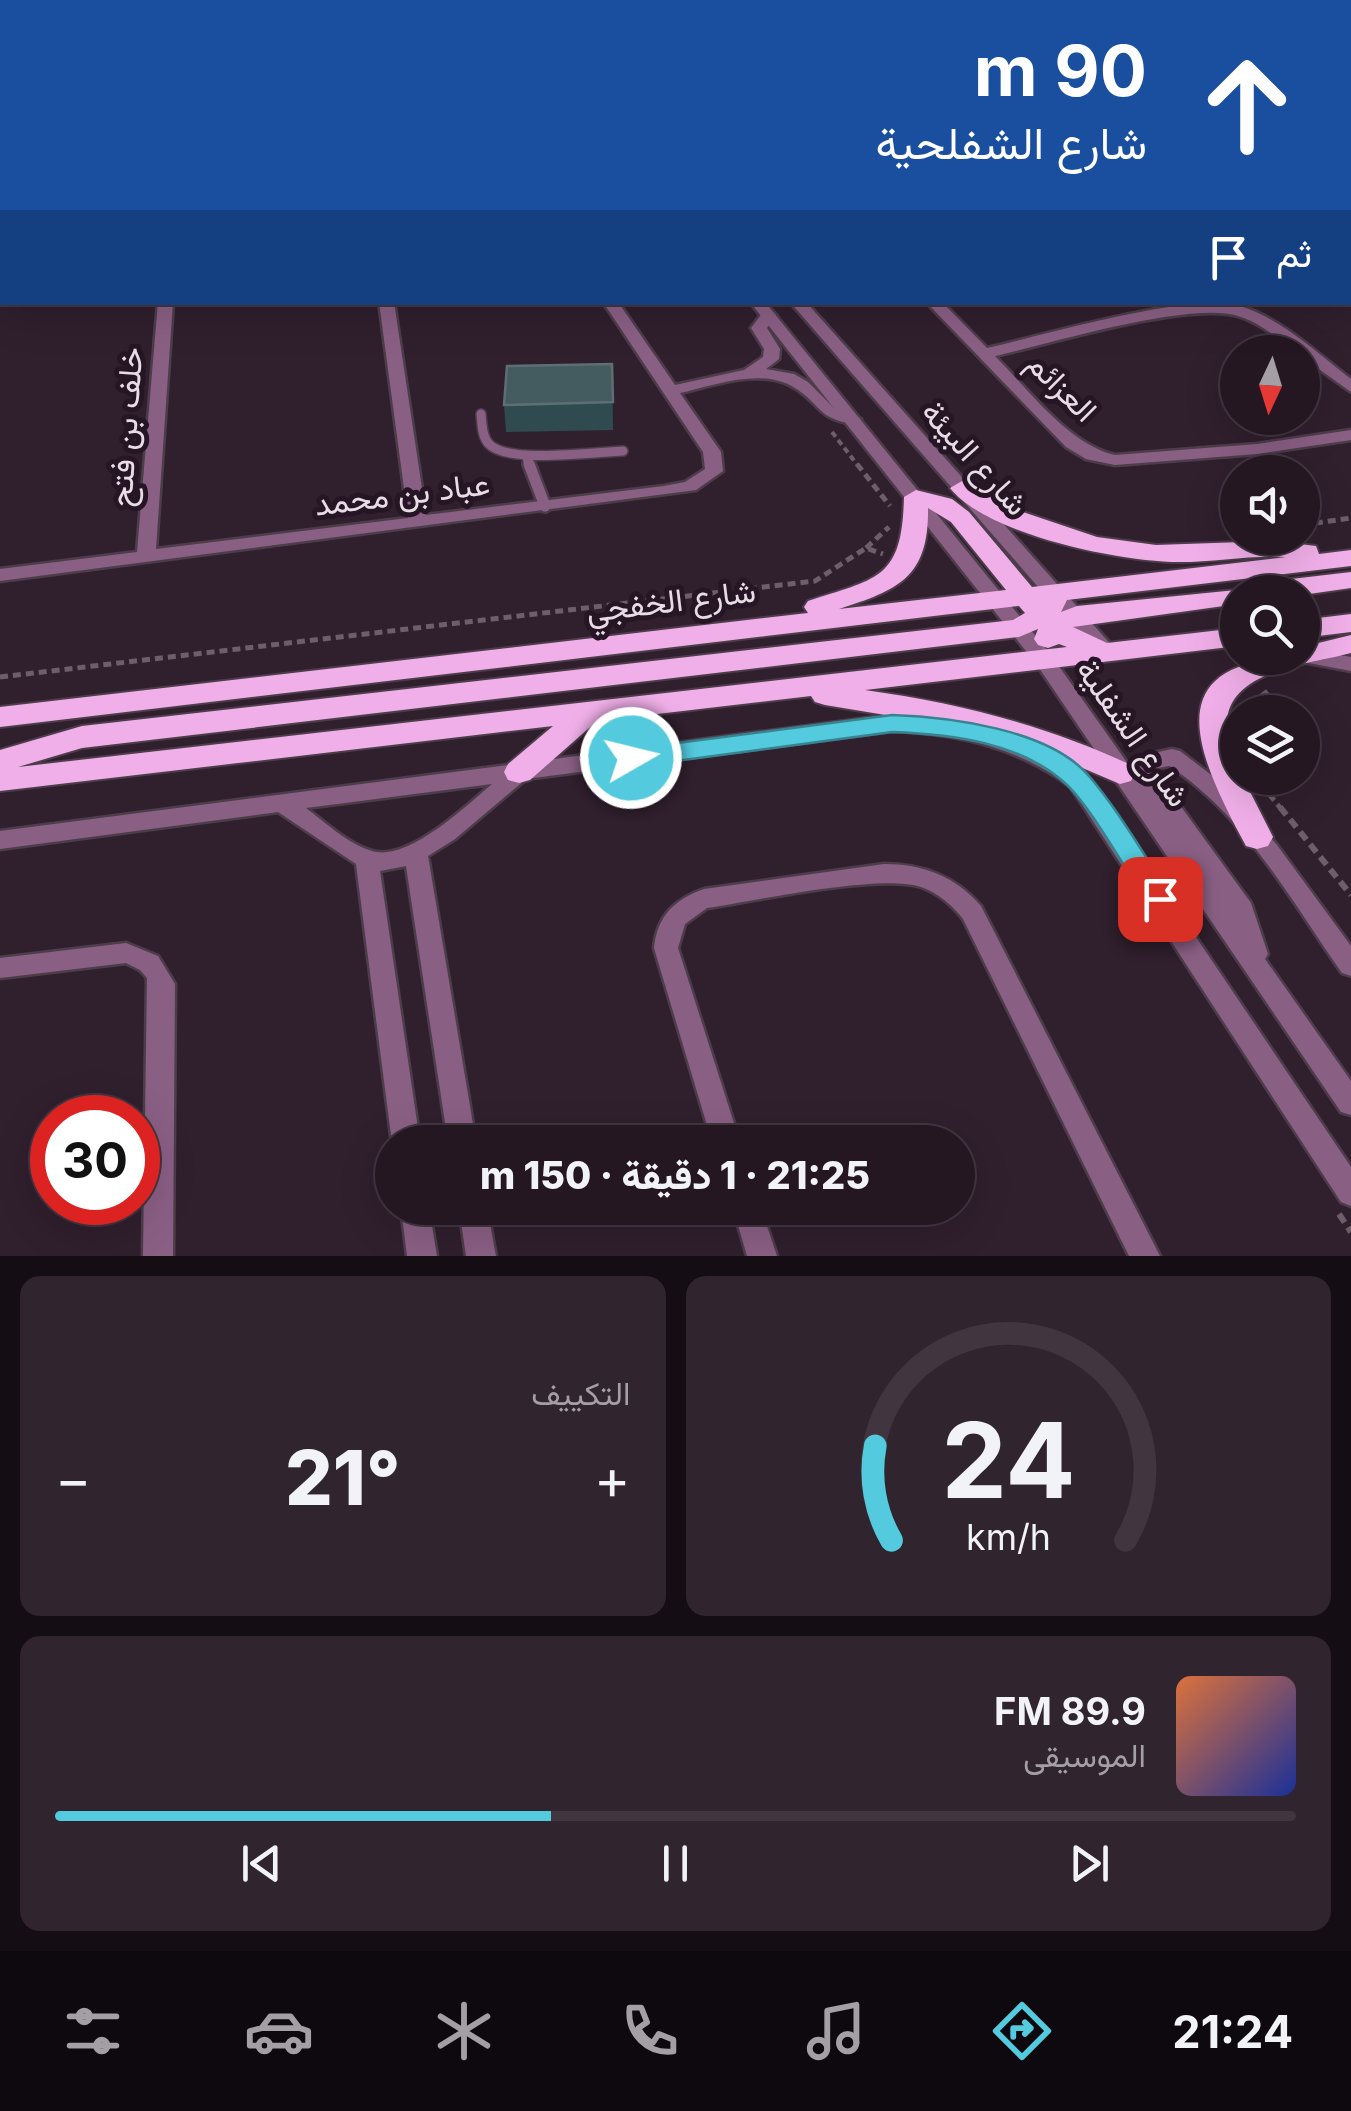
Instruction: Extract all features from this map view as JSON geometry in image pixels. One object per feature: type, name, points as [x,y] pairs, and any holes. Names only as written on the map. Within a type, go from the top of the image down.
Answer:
[{"type":"highway","points":[[962,488],[986,506],[1017,520],[1125,549],[1184,554],[1273,548],[1346,566]]},
{"type":"highway","points":[[762,626],[876,588],[909,563],[918,529],[903,511],[934,500],[952,510],[1035,614],[1045,646],[1044,660]]},
{"type":"highway","points":[[1035,614],[1054,604],[1057,592],[1346,566]]},
{"type":"highway","points":[[1315,575],[1346,566]]},
{"type":"highway","points":[[0,761],[82,738],[1035,614],[1220,597]]},
{"type":"highway","points":[[1035,614],[1107,653]]},
{"type":"highway","name":"شارع الخفجي","points":[[0,717],[762,626],[1035,614]]},
{"type":"highway","points":[[1320,640],[1351,623]]},
{"type":"highway","points":[[0,780],[1220,639]]},
{"type":"highway","points":[[1320,648],[1351,644]]},
{"type":"highway","points":[[1243,675],[1216,699],[1210,718],[1211,737],[1257,837]]},
{"type":"highway","points":[[774,690],[971,716],[1062,745],[1120,773]]},
{"type":"highway","points":[[519,772],[588,713]]},
{"type":"street","name":"خلف بن فتح","points":[[146,556],[166,305]]},
{"type":"street","points":[[386,305],[418,522]]},
{"type":"street","name":"عباد بن محمد","points":[[0,576],[664,491],[707,479],[714,471],[712,452],[612,305]]},
{"type":"street","name":"شارع البيئة","points":[[800,305],[1057,592]]},
{"type":"street","name":"العزائم","points":[[936,305],[1072,443],[1092,456],[1115,460],[1257,449],[1351,435]]},
{"type":"street","points":[[742,376],[772,359],[772,349],[759,328],[762,309]]},
{"type":"street","name":"شارع البيئة","points":[[762,309],[853,419],[903,511]]},
{"type":"street","points":[[987,353],[1178,312],[1237,310],[1351,387]]},
{"type":"street","points":[[670,391],[742,376],[768,376],[796,382],[826,411],[853,419]]},
{"type":"street","points":[[1320,655],[1351,664]]},
{"type":"street","name":"شارع الشفلية","points":[[1044,660],[1351,1103]]},
{"type":"street","points":[[0,840],[892,723],[945,726],[996,738],[1055,762],[1078,780],[1096,802],[1342,1197]]},
{"type":"street","points":[[1256,962],[1242,910],[1157,790],[1147,770],[1148,762],[1172,757],[1198,772],[1257,837],[1351,966]]},
{"type":"street","points":[[279,801],[368,860],[386,864],[416,854],[519,772]]},
{"type":"street","points":[[416,854],[459,1125]]},
{"type":"street","points":[[368,860],[404,1125]]},
{"type":"street","points":[[721,1125],[666,948],[671,923],[690,904],[704,899],[884,873],[913,874],[953,892],[972,913],[1145,1256]]},
{"type":"street","points":[[0,968],[126,953],[140,956],[159,972],[162,984],[158,1256]]},
{"type":"street","points":[[418,1225],[422,1256]]},
{"type":"street","points":[[475,1225],[480,1256]]},
{"type":"street","points":[[752,1225],[762,1256]]},
{"type":"lane","points":[[481,414],[488,445],[508,454],[623,451]]},
{"type":"lane","points":[[526,455],[545,506]]},
{"type":"path","points":[[0,677],[815,581],[866,548],[903,511],[825,423]]},
{"type":"path","points":[[1320,522],[1351,518]]},
{"type":"path","points":[[866,548],[909,563]]},
{"type":"path","points":[[1271,795],[1351,894]]},
{"type":"path","points":[[1342,1197],[1351,1232]]},
{"type":"building","points":[[612,364],[613,402],[504,405],[507,366]]},
{"type":"route","points":[[631,758],[892,723],[977,733],[1025,748],[1055,762],[1078,780],[1160,899]]}]
